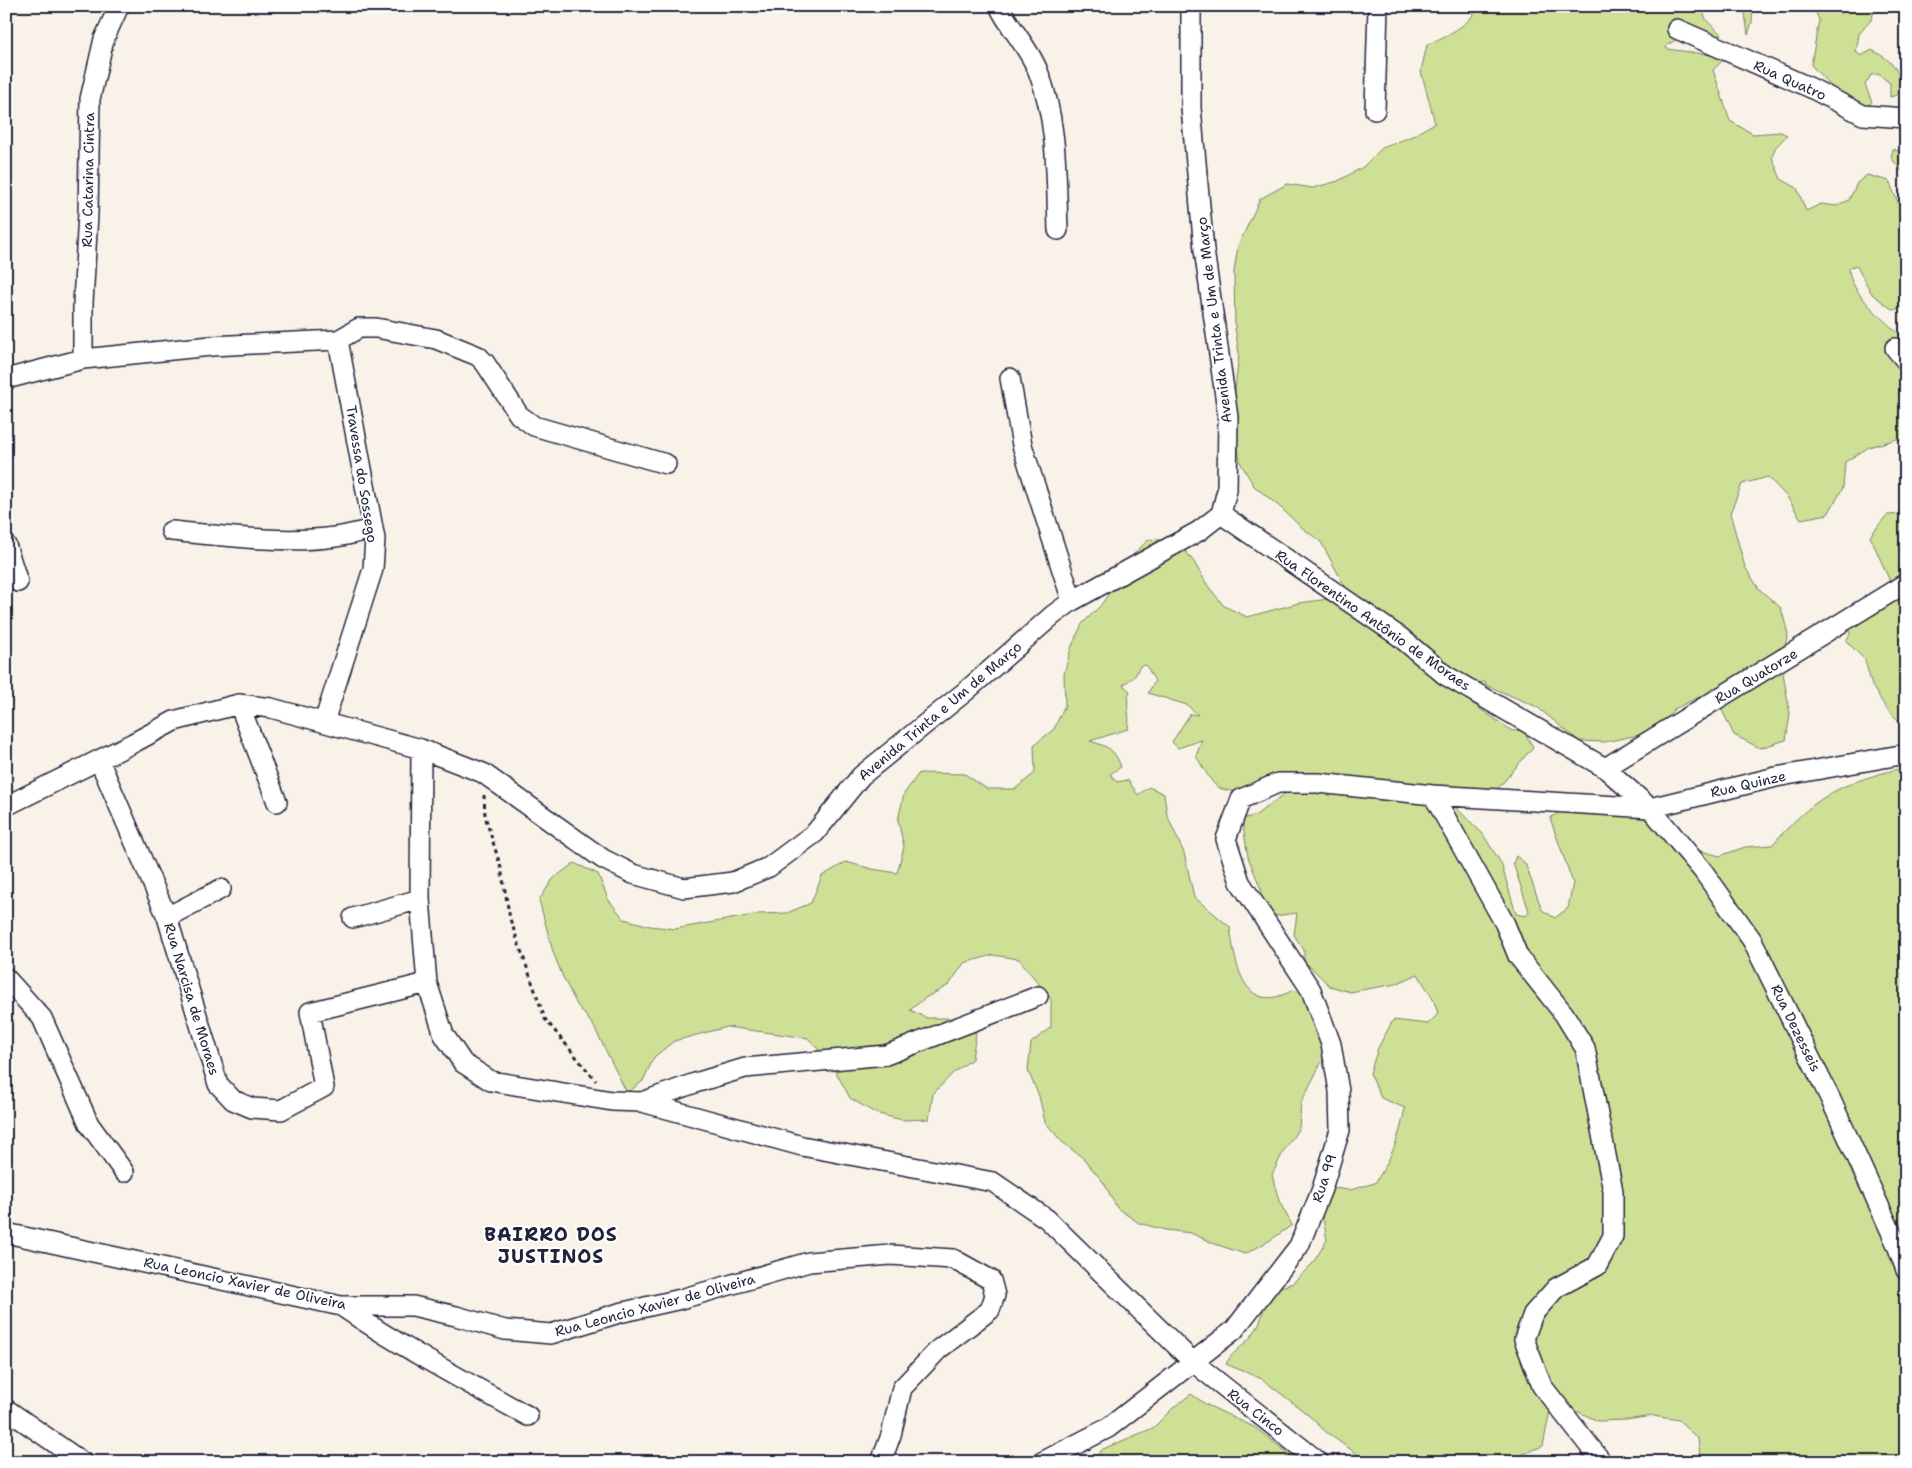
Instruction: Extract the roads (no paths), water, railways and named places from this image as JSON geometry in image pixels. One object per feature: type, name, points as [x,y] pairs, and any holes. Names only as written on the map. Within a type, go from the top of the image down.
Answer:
[{"type":"street","name":"Rua Catarina Cintra","points":[[83,359],[83,303],[88,213],[90,99],[104,38],[119,6]]},
{"type":"street","points":[[999,6],[1006,21],[1028,51],[1038,70],[1047,100],[1055,149],[1058,230]]},
{"type":"street","name":"Avenida Trinta e Um de Março","points":[[6,806],[174,721],[240,704],[271,708],[420,749],[484,773],[603,859],[633,874],[684,888],[732,882],[769,868],[814,833],[861,776],[966,691],[1054,615],[1072,601],[1199,531],[1221,514],[1227,490],[1228,417],[1204,250],[1191,108],[1191,6]]},
{"type":"street","points":[[1375,110],[1378,6]]},
{"type":"street","name":"Rua Quatro","points":[[1677,29],[1750,63],[1811,88],[1863,114],[1906,118]]},
{"type":"street","points":[[6,379],[83,359],[202,347],[338,340],[359,328],[376,328],[436,339],[472,353],[485,363],[519,415],[534,426],[666,464]]},
{"type":"street","name":"Travessa do Sossego","points":[[324,722],[373,569],[375,539],[338,340]]},
{"type":"street","points":[[1010,378],[1022,445],[1072,601]]},
{"type":"street","name":"Rua Florentino Antônio de Moraes","points":[[1221,514],[1400,637],[1445,676],[1605,768]]},
{"type":"street","points":[[171,531],[225,536],[297,539],[334,537],[373,529]]},
{"type":"street","points":[[6,544],[18,582]]},
{"type":"street","name":"Rua Quatorze","points":[[1605,768],[1906,583]]},
{"type":"street","points":[[240,704],[276,802]]},
{"type":"street","points":[[420,749],[420,899],[427,983],[444,1035],[463,1063],[491,1081],[612,1101],[642,1102],[745,1068],[886,1055],[1038,996]]},
{"type":"street","name":"Rua Quinze","points":[[1241,799],[1278,782],[1318,783],[1433,794],[1650,808],[1776,777],[1906,754]]},
{"type":"street","name":"Rua Narcisa de Moraes","points":[[99,760],[167,917],[218,1084],[233,1100],[252,1108],[281,1110],[324,1087],[310,1012],[427,983]]},
{"type":"street","points":[[1605,768],[1650,808]]},
{"type":"street","points":[[1433,794],[1505,924],[1518,956],[1564,1014],[1585,1048],[1613,1191],[1613,1236],[1597,1266],[1556,1288],[1533,1314],[1524,1339],[1542,1386],[1602,1462]]},
{"type":"street","name":"Rua 99","points":[[1042,1462],[1108,1428],[1234,1330],[1299,1246],[1322,1188],[1340,1130],[1339,1091],[1331,1044],[1311,990],[1240,882],[1226,839],[1241,799]]},
{"type":"street","name":"Rua Dezesseis","points":[[1650,808],[1703,871],[1752,940],[1830,1098],[1897,1245],[1906,1270]]},
{"type":"street","points":[[167,917],[222,889]]},
{"type":"street","points":[[353,918],[420,899]]},
{"type":"street","points":[[6,978],[42,1018],[89,1124],[124,1172]]},
{"type":"street","name":"Rua Cinco","points":[[642,1102],[802,1146],[994,1182],[1047,1218],[1193,1362],[1319,1462]]},
{"type":"street","name":"Rua Leoncio Xavier de Oliveira","points":[[6,1233],[341,1306],[412,1306],[505,1330],[551,1334],[619,1313],[681,1299],[809,1262],[890,1255],[953,1259],[991,1280],[995,1295],[990,1310],[939,1349],[902,1388],[891,1436],[881,1462]]},
{"type":"street","points":[[341,1306],[385,1336],[528,1416]]},
{"type":"street","points":[[6,1409],[82,1462]]},
{"type":"district","name":"BAIRRO DOS JUSTINOS","points":[[551,1245]]}]
